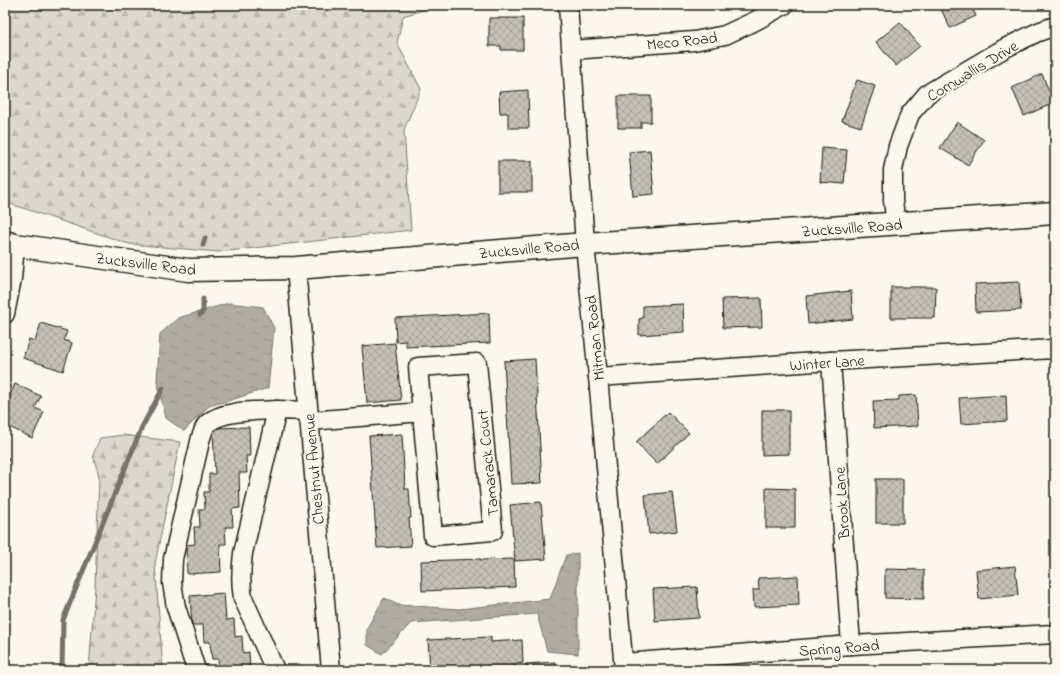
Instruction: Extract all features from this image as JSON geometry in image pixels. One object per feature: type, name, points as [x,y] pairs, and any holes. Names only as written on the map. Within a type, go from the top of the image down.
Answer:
[{"type":"street","name":"Mitman Road","points":[[568,5],[585,244],[624,666]]},
{"type":"street","name":"Meco Road","points":[[572,50],[694,41],[725,35],[784,5]]},
{"type":"street","name":"Cornwallis Drive","points":[[896,224],[893,201],[893,170],[898,146],[910,114],[927,94],[933,90],[1004,48],[1038,32],[1055,26]]},
{"type":"street","name":"Zucksville Road","points":[[10,243],[188,270],[296,268],[585,244],[1055,214]]},
{"type":"street","points":[[5,314],[12,279],[10,243]]},
{"type":"street","name":"Chestnut Avenue","points":[[296,268],[331,670]]},
{"type":"street","name":"Winter Lane","points":[[598,377],[831,361],[1055,349]]},
{"type":"street","name":"Brook Lane","points":[[831,361],[852,646]]},
{"type":"street","name":"Tamarack Court","points":[[477,363],[493,531],[433,536],[422,412],[418,367],[477,363]]},
{"type":"street","points":[[275,670],[243,598],[241,568],[243,553],[277,410]]},
{"type":"street","points":[[196,670],[176,607],[172,583],[173,559],[201,437],[207,424],[220,416],[243,412],[277,410],[309,416],[422,412]]},
{"type":"street","name":"Spring Road","points":[[624,666],[852,646],[1055,634]]},
{"type":"green space","points":[[5,5],[440,5],[403,16],[397,43],[421,89],[404,130],[411,230],[219,252],[129,244],[5,202]]},
{"type":"green space","points":[[123,435],[180,442],[155,563],[163,670],[89,670],[95,587],[99,476],[93,455],[100,438]]},
{"type":"water","points":[[229,303],[263,307],[274,328],[268,388],[209,406],[184,431],[166,418],[157,381],[160,334],[178,318]]},
{"type":"water","points":[[578,553],[578,654],[547,651],[537,614],[411,623],[382,654],[367,645],[367,628],[384,598],[398,605],[459,609],[550,599],[566,555]]},
{"type":"building","points":[[939,5],[971,5],[976,16],[950,28]]},
{"type":"building","points":[[489,18],[523,18],[523,50],[501,50],[501,46],[489,46]]},
{"type":"building","points":[[900,22],[920,46],[896,66],[876,42]]},
{"type":"building","points":[[1042,74],[1054,103],[1024,116],[1012,88]]},
{"type":"building","points":[[857,80],[875,86],[861,127],[842,121]]},
{"type":"building","points":[[528,90],[529,128],[508,128],[508,113],[500,113],[499,92]]},
{"type":"building","points":[[618,96],[651,96],[651,122],[641,122],[641,128],[618,128]]},
{"type":"building","points":[[957,122],[984,140],[968,165],[940,148]]},
{"type":"building","points":[[822,148],[847,150],[844,184],[820,182]]},
{"type":"building","points":[[650,150],[654,194],[633,196],[629,152]]},
{"type":"building","points":[[498,161],[532,161],[532,192],[498,192]]},
{"type":"building","points":[[1019,282],[1021,310],[976,312],[975,284]]},
{"type":"building","points":[[891,287],[936,287],[935,318],[891,318]]},
{"type":"building","points":[[851,291],[853,319],[808,324],[806,296]]},
{"type":"building","points":[[761,298],[762,327],[723,328],[722,299]]},
{"type":"building","points":[[683,304],[684,332],[639,335],[639,319],[643,318],[643,306]]},
{"type":"building","points":[[489,313],[490,343],[406,347],[406,341],[396,342],[395,318]]},
{"type":"building","points":[[41,323],[67,331],[64,340],[72,343],[63,371],[23,358],[29,339],[35,341]]},
{"type":"building","points":[[395,343],[401,400],[367,403],[362,346]]},
{"type":"building","points":[[535,359],[542,483],[511,484],[504,361]]},
{"type":"building","points":[[15,384],[41,396],[35,408],[44,412],[32,438],[5,425],[5,406]]},
{"type":"building","points":[[916,395],[918,426],[874,428],[873,401],[899,400],[899,396]]},
{"type":"building","points":[[1006,395],[1007,421],[961,424],[959,398]]},
{"type":"building","points":[[762,410],[789,410],[789,454],[762,455]]},
{"type":"building","points":[[668,412],[689,433],[657,464],[636,442]]},
{"type":"building","points":[[249,427],[250,456],[246,456],[247,473],[239,473],[240,508],[232,509],[233,527],[225,527],[226,544],[220,544],[221,572],[187,574],[186,545],[195,544],[194,527],[200,527],[199,509],[205,509],[204,492],[209,492],[209,474],[215,474],[213,428]]},
{"type":"building","points":[[402,434],[405,489],[409,489],[411,546],[377,548],[369,436]]},
{"type":"building","points":[[5,457],[9,459],[5,467]]},
{"type":"building","points":[[876,479],[903,479],[903,523],[876,523]]},
{"type":"building","points":[[5,488],[9,490],[5,499]]},
{"type":"building","points":[[766,488],[795,489],[795,528],[766,528]]},
{"type":"building","points":[[672,492],[677,531],[649,534],[645,495]]},
{"type":"building","points":[[541,502],[546,559],[515,561],[510,505]]},
{"type":"building","points":[[514,559],[515,587],[422,591],[421,561]]},
{"type":"building","points":[[1015,566],[1018,595],[979,599],[976,570]]},
{"type":"building","points":[[885,569],[924,570],[924,599],[885,598]]},
{"type":"building","points":[[798,576],[799,605],[754,607],[753,590],[759,590],[758,578]]},
{"type":"building","points":[[697,587],[699,618],[655,621],[653,589]]},
{"type":"building","points":[[224,593],[226,620],[234,619],[235,637],[242,636],[243,653],[249,652],[250,670],[219,670],[218,659],[212,659],[210,642],[204,642],[203,625],[192,625],[190,596]]},
{"type":"building","points":[[491,637],[491,642],[522,640],[523,663],[515,664],[515,670],[430,670],[428,640]]},
{"type":"building","points":[[555,662],[556,670],[526,670],[526,664]]},
{"type":"waterway","points":[[203,245],[205,238]]},
{"type":"waterway","points":[[200,315],[203,311],[203,299]]},
{"type":"waterway","points":[[62,670],[63,620],[142,427],[163,388]]}]
